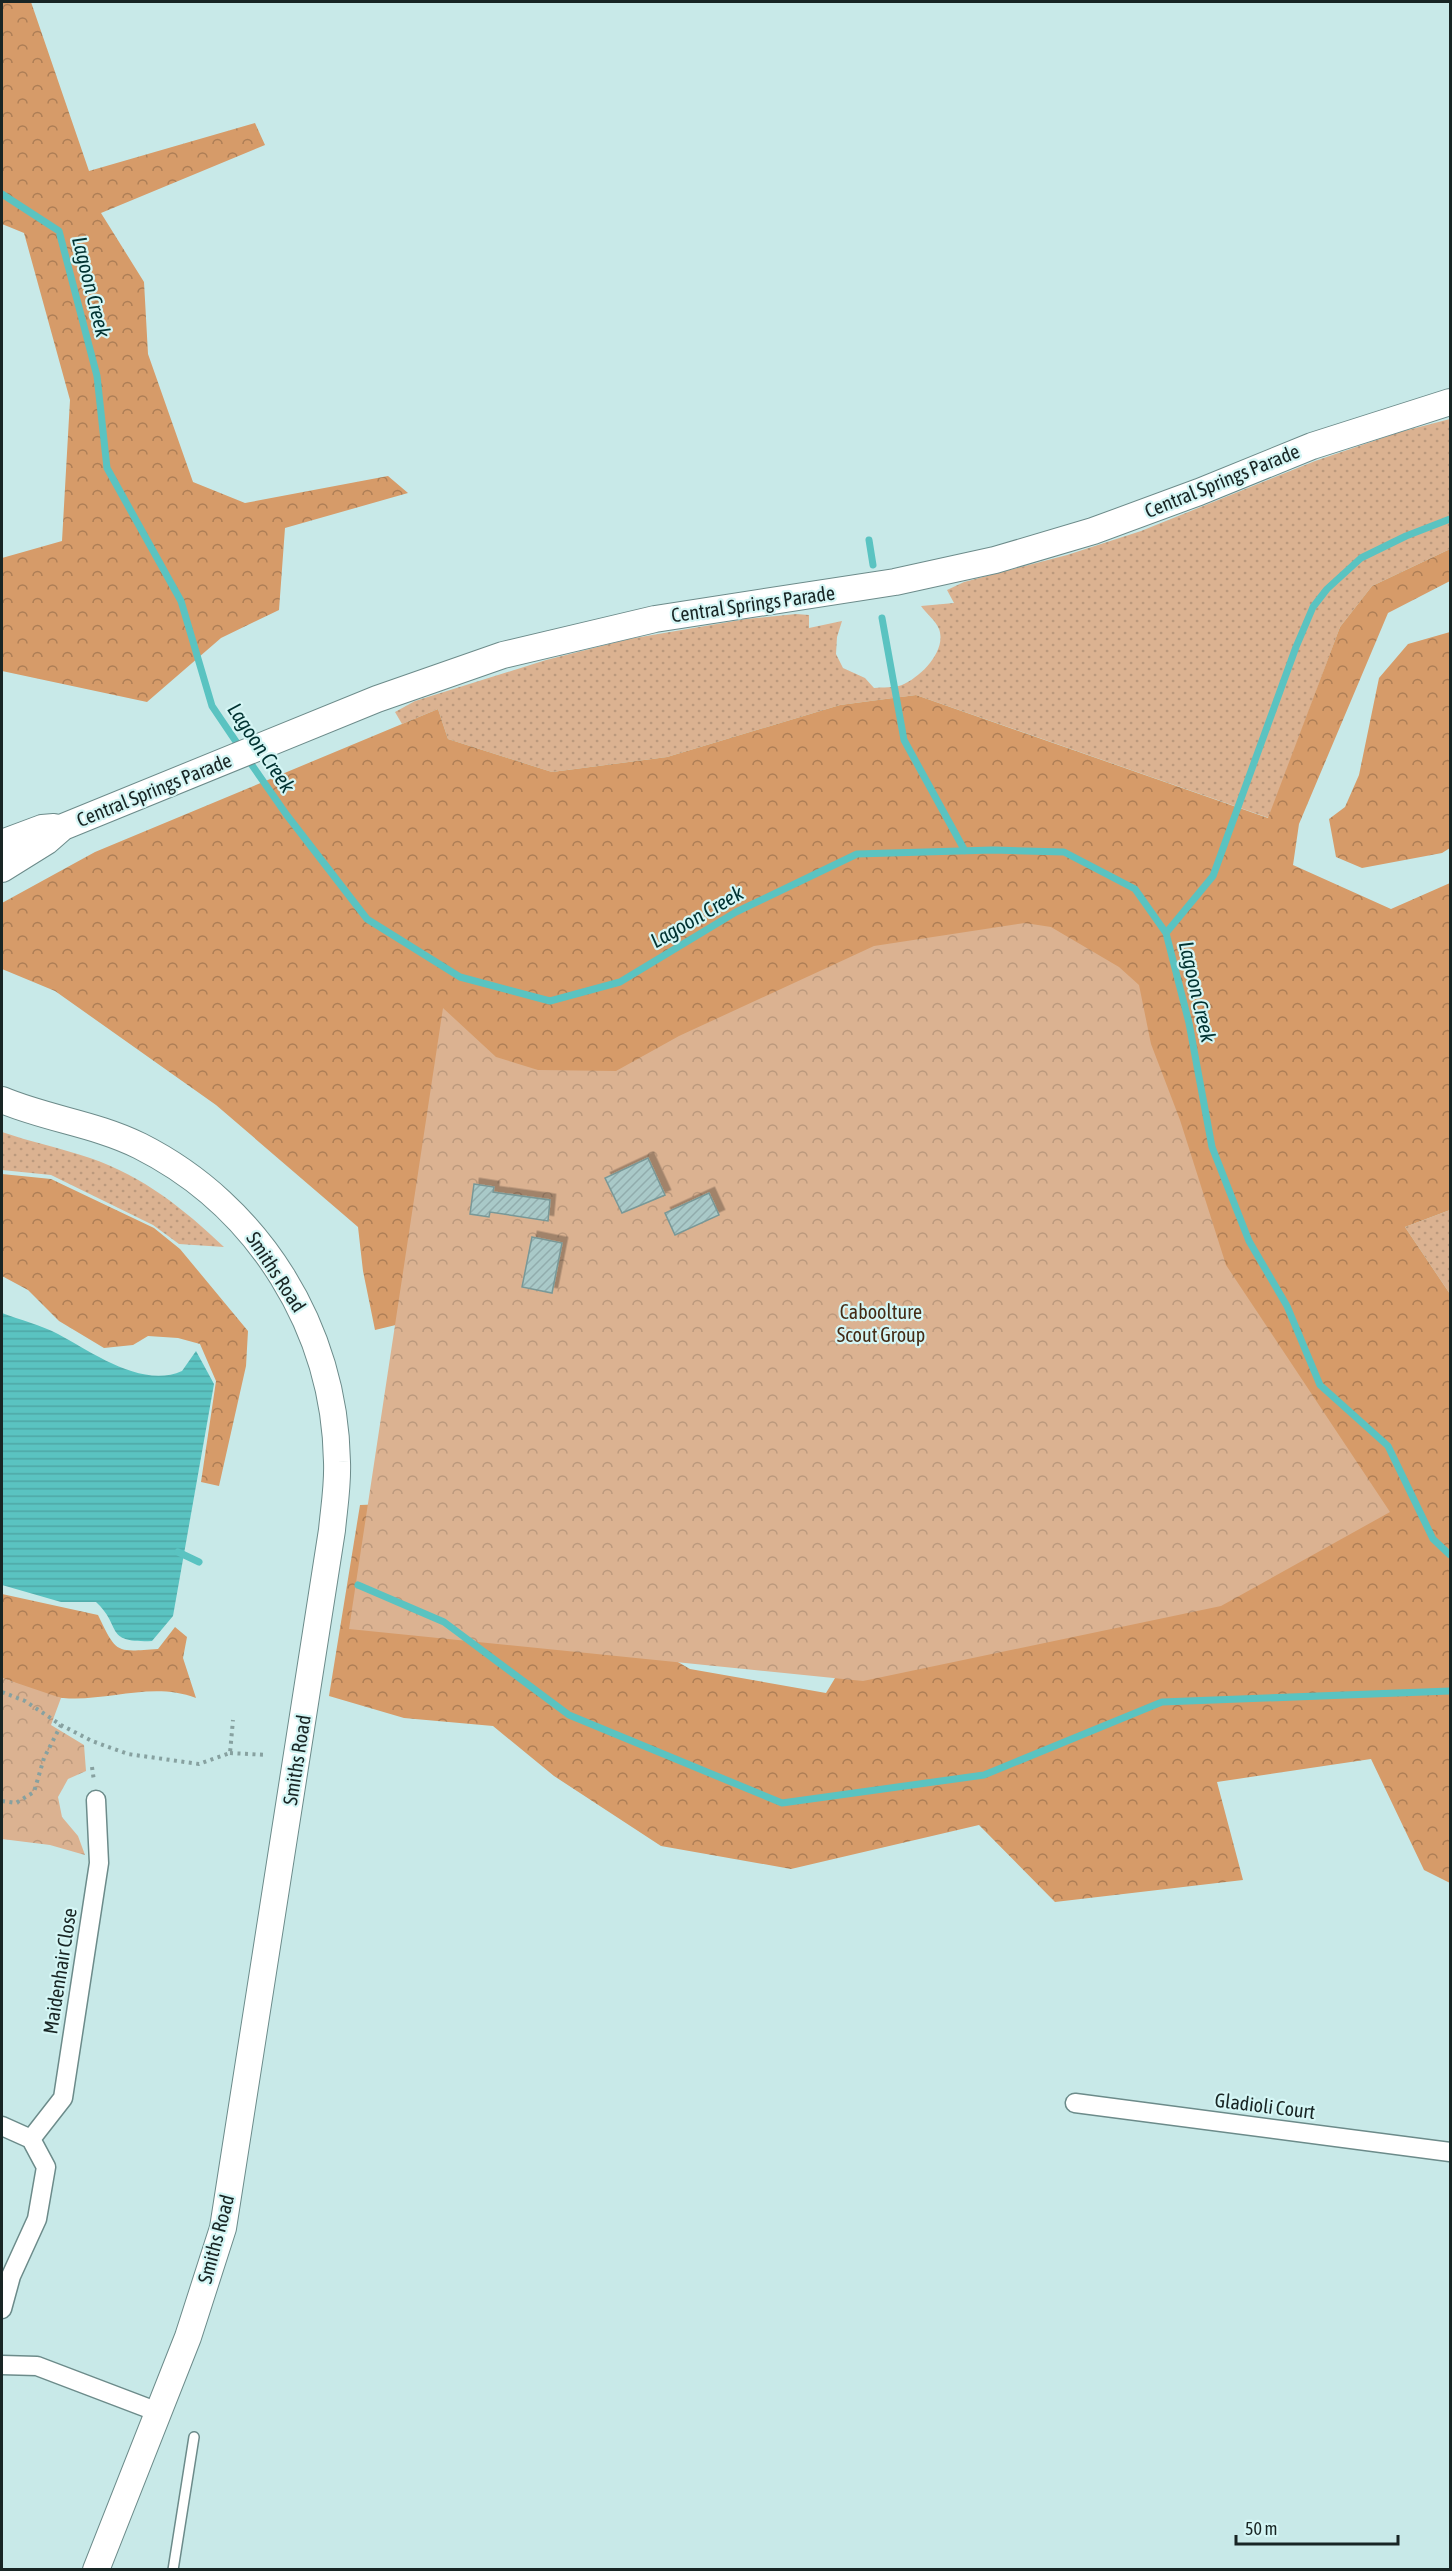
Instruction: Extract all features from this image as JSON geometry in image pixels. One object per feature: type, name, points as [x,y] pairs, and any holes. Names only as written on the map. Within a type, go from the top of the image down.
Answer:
[{"type":"main road","name":"Central Springs Parade","points":[[2,843],[42,828],[63,827],[413,685],[503,655],[553,641],[712,609],[896,582],[1041,547],[1146,512],[1312,446],[1450,402]]},
{"type":"main road","name":"Central Springs Parade","points":[[2,869],[47,841],[63,827]]},
{"type":"main road","name":"Smiths Road","points":[[2,1100],[117,1136],[139,1146],[185,1172],[231,1210],[268,1253],[296,1298],[318,1349],[332,1404],[337,1463],[332,1530],[225,2217],[188,2337],[96,2570]]},
{"type":"street","name":"Maidenhair Close","points":[[31,2139],[63,2098],[99,1863],[96,1800]]},
{"type":"street","name":"Gladioli Court","points":[[1075,2103],[1450,2152]]},
{"type":"street","points":[[2,2126],[31,2139],[46,2167],[37,2218],[11,2276],[2,2308]]},
{"type":"street","points":[[2,2360],[37,2366],[158,2412]]},
{"type":"lane","points":[[173,2570],[194,2437]]},
{"type":"path","points":[[2,1692],[25,1701],[61,1725],[92,1741],[128,1754],[199,1764],[230,1753],[267,1755]]},
{"type":"path","points":[[230,1753],[233,1720]]},
{"type":"path","points":[[2,1801],[16,1803],[34,1792],[44,1758],[61,1725]]},
{"type":"green space","points":[[2,2],[31,2],[89,171],[255,123],[265,145],[101,213],[144,282],[148,354],[193,482],[245,503],[388,476],[408,493],[285,528],[279,610],[221,638],[147,702],[2,671],[2,558],[62,541],[70,400],[24,233],[2,224]]},
{"type":"green space","points":[[1450,419],[1450,549],[1372,586],[1340,627],[1269,818],[916,695],[840,705],[667,757],[552,772],[448,739],[438,709],[402,724],[395,712],[415,701],[546,660],[629,639],[746,619],[796,614],[809,615],[809,628],[842,621],[837,637],[836,654],[843,668],[865,678],[874,688],[899,686],[924,670],[936,654],[939,646],[939,629],[921,606],[954,603],[947,590],[964,582],[1067,555],[1141,531],[1315,461],[1400,432]]},
{"type":"green space","points":[[1450,549],[1450,581],[1388,613],[1299,824],[1293,865],[1391,909],[1450,883],[1450,1210],[1405,1227],[1450,1294],[1450,1883],[1424,1870],[1371,1759],[1217,1782],[1243,1880],[1055,1902],[979,1825],[791,1869],[661,1846],[554,1776],[493,1726],[404,1718],[329,1696],[360,1505],[388,1504],[511,1565],[690,1669],[826,1693],[881,1602],[425,1318],[375,1330],[363,1271],[358,1227],[216,1105],[55,991],[2,969],[2,903],[95,852],[438,709],[448,739],[552,772],[667,757],[840,705],[916,695],[1268,818],[1340,627],[1372,586]]},
{"type":"green space","points":[[1450,632],[1450,848],[1442,853],[1362,868],[1336,857],[1329,819],[1345,807],[1359,775],[1379,678],[1408,644]]},
{"type":"green space","name":"Caboolture Scout Group","points":[[1025,923],[1051,927],[1119,967],[1139,985],[1151,1044],[1180,1120],[1226,1265],[1390,1512],[1221,1606],[863,1681],[349,1629],[443,1008],[496,1057],[538,1070],[616,1071],[679,1036],[874,946]]},
{"type":"green space","points":[[2,1132],[90,1158],[128,1174],[178,1207],[224,1247],[179,1244],[153,1225],[51,1175],[2,1170]]},
{"type":"green space","points":[[2,1174],[51,1179],[154,1228],[180,1249],[248,1331],[246,1366],[219,1486],[201,1482],[216,1381],[200,1344],[178,1338],[148,1336],[133,1345],[104,1348],[59,1321],[28,1290],[2,1276]]},
{"type":"green space","points":[[1450,1210],[1450,1294],[1405,1227]]},
{"type":"green space","points":[[2,1594],[98,1615],[114,1644],[125,1650],[158,1649],[175,1627],[187,1637],[183,1658],[196,1698],[163,1691],[63,1698],[40,1693],[2,1678]]},
{"type":"green space","points":[[2,1678],[61,1698],[51,1725],[84,1745],[86,1771],[68,1779],[58,1797],[62,1817],[78,1836],[85,1855],[50,1845],[2,1839]]},
{"type":"water","points":[[2,1313],[38,1325],[134,1372],[167,1375],[182,1371],[196,1351],[214,1384],[173,1616],[152,1641],[137,1641],[120,1636],[96,1602],[61,1602],[2,1585]]},
{"type":"building","points":[[648,1158],[665,1195],[622,1213],[605,1178]]},
{"type":"building","points":[[474,1184],[494,1187],[493,1192],[550,1200],[548,1221],[490,1212],[489,1217],[470,1214]]},
{"type":"building","points":[[709,1193],[719,1215],[675,1235],[665,1213]]},
{"type":"building","points":[[532,1237],[562,1243],[552,1293],[522,1287]]},
{"type":"waterway","name":"Lagoon Creek","points":[[2,194],[59,231],[97,376],[107,468],[181,601],[212,706],[241,749]]},
{"type":"waterway","points":[[1166,933],[1213,876],[1296,647],[1313,607],[1327,589],[1361,558],[1406,536],[1450,519]]},
{"type":"waterway","points":[[869,540],[873,565]]},
{"type":"waterway","points":[[882,618],[904,740],[965,851]]},
{"type":"waterway","name":"Lagoon Creek","points":[[247,758],[286,814],[367,919],[460,977],[550,1001],[620,982],[736,912],[857,854],[993,850],[1064,852],[1135,889],[1166,933],[1189,1023],[1212,1147],[1249,1241],[1287,1306],[1320,1385],[1388,1446],[1433,1539],[1450,1555]]},
{"type":"waterway","points":[[178,1552],[199,1562]]},
{"type":"waterway","points":[[358,1585],[444,1622],[569,1715],[782,1803],[984,1775],[1162,1702],[1450,1691]]}]
